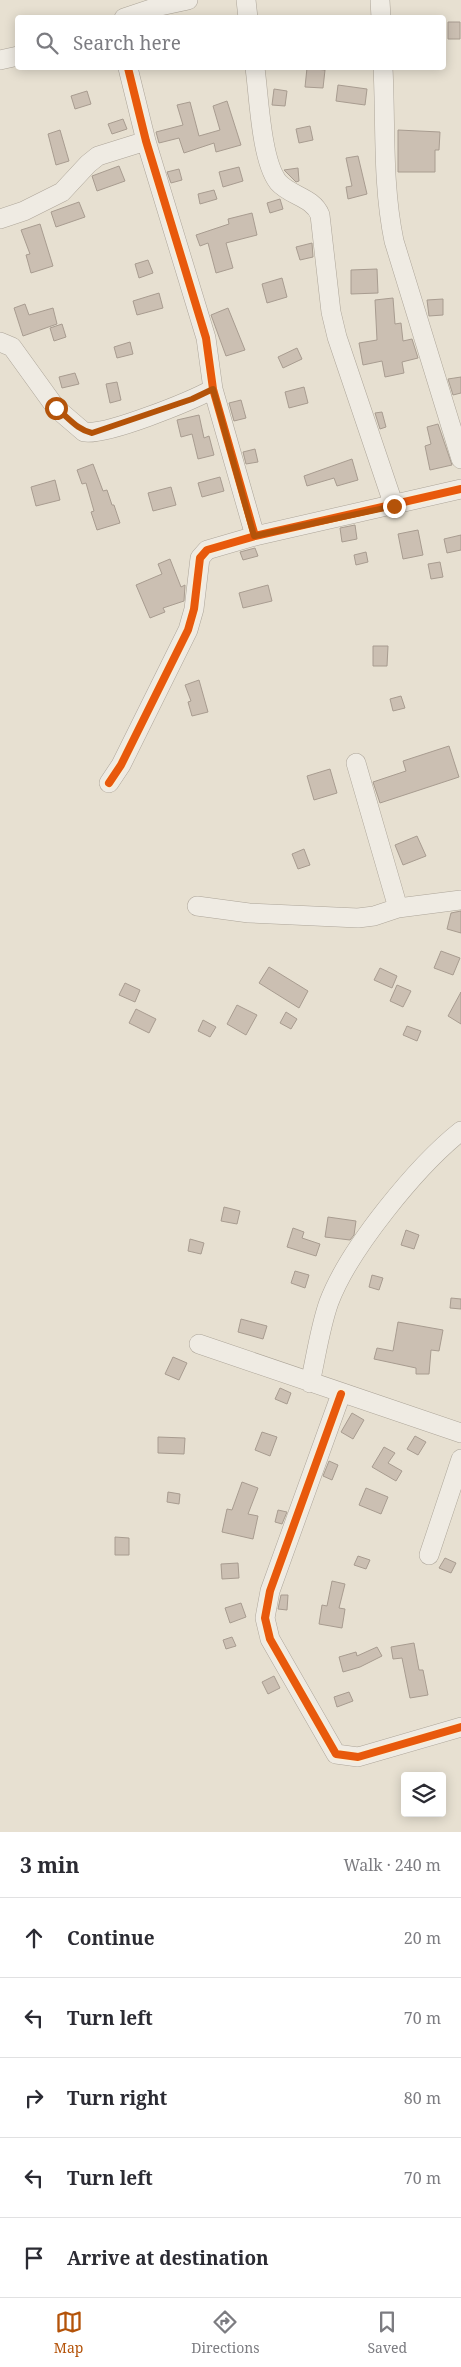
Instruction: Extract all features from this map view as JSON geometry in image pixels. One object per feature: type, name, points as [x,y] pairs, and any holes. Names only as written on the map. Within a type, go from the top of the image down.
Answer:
[{"type":"street","points":[[131,15],[160,3],[188,0]]},
{"type":"street","points":[[246,0],[248,15]]},
{"type":"street","points":[[380,0],[381,15]]},
{"type":"street","points":[[0,60],[15,57]]},
{"type":"street","points":[[128,70],[146,141],[206,338],[213,389],[254,536]]},
{"type":"street","points":[[255,70],[270,166],[279,182],[317,207],[320,215],[331,312],[337,336],[394,506]]},
{"type":"street","points":[[383,70],[385,108],[383,146],[388,213],[394,241],[461,459]]},
{"type":"street","points":[[0,219],[24,211],[62,192],[98,156],[146,141]]},
{"type":"street","points":[[0,342],[12,347],[56,408],[84,432],[98,432],[192,399],[213,389]]},
{"type":"street","points":[[109,783],[121,765],[188,630],[194,609],[200,558],[207,550],[254,536],[394,506],[461,489]]},
{"type":"street","points":[[356,763],[398,908]]},
{"type":"street","points":[[198,906],[249,913],[331,918],[374,916],[398,908],[461,900]]},
{"type":"street","points":[[310,1384],[329,1303],[358,1249],[381,1216],[440,1148],[461,1131]]},
{"type":"street","points":[[199,1344],[310,1384],[461,1433]]},
{"type":"street","points":[[341,1394],[270,1591],[265,1618],[270,1639],[336,1754],[358,1758],[461,1727]]},
{"type":"street","points":[[429,1555],[461,1459]]},
{"type":"building","points":[[448,22],[460,22],[460,39],[448,39]]},
{"type":"building","points":[[307,70],[325,70],[323,88],[305,87]]},
{"type":"building","points":[[338,85],[367,89],[365,105],[336,101]]},
{"type":"building","points":[[274,89],[287,91],[285,106],[272,105]]},
{"type":"building","points":[[87,91],[91,104],[75,109],[71,96]]},
{"type":"building","points":[[227,101],[241,145],[216,152],[214,143],[184,153],[179,138],[159,143],[156,132],[183,125],[177,105],[190,102],[199,136],[220,130],[213,106]]},
{"type":"building","points":[[123,119],[127,129],[112,134],[108,124]]},
{"type":"building","points":[[310,126],[313,140],[299,143],[296,129]]},
{"type":"building","points":[[60,130],[69,161],[56,165],[48,134]]},
{"type":"building","points":[[398,130],[440,132],[439,150],[435,150],[435,172],[398,172]]},
{"type":"building","points":[[358,156],[367,194],[348,199],[346,187],[352,186],[346,158]]},
{"type":"building","points":[[119,166],[125,181],[97,191],[92,176]]},
{"type":"building","points":[[239,167],[243,181],[223,187],[219,172]]},
{"type":"building","points":[[298,168],[299,181],[296,182],[284,170]]},
{"type":"building","points":[[179,169],[182,180],[171,183],[167,172]]},
{"type":"building","points":[[214,190],[217,199],[200,204],[198,194]]},
{"type":"building","points":[[280,199],[283,209],[270,213],[267,203]]},
{"type":"building","points":[[79,202],[85,217],[56,227],[51,212]]},
{"type":"building","points":[[252,213],[257,235],[226,243],[233,268],[216,273],[208,243],[200,246],[196,235],[229,224],[228,219]]},
{"type":"building","points":[[40,224],[53,266],[31,273],[26,255],[30,254],[21,230]]},
{"type":"building","points":[[312,243],[313,257],[300,260],[296,247]]},
{"type":"building","points":[[148,260],[153,273],[139,278],[135,264]]},
{"type":"building","points":[[377,269],[378,293],[351,294],[351,270]]},
{"type":"building","points":[[282,278],[287,297],[267,303],[262,284]]},
{"type":"building","points":[[159,293],[163,308],[137,315],[133,301]]},
{"type":"building","points":[[393,298],[395,324],[401,323],[403,341],[412,339],[418,358],[402,362],[404,373],[385,377],[382,361],[363,365],[359,343],[377,340],[375,300]]},
{"type":"building","points":[[443,299],[443,315],[429,316],[427,300]]},
{"type":"building","points":[[25,304],[29,315],[53,308],[57,324],[23,336],[14,308]]},
{"type":"building","points":[[228,308],[245,350],[226,356],[211,315]]},
{"type":"building","points":[[62,324],[66,337],[54,341],[50,328]]},
{"type":"building","points":[[130,342],[133,354],[117,358],[114,347]]},
{"type":"building","points":[[297,348],[302,359],[283,368],[278,357]]},
{"type":"building","points":[[75,373],[79,384],[62,388],[59,377]]},
{"type":"building","points":[[461,377],[461,393],[453,395],[448,379]]},
{"type":"building","points":[[117,382],[121,400],[110,403],[106,384]]},
{"type":"building","points":[[304,387],[308,403],[289,408],[285,392]]},
{"type":"building","points":[[241,400],[246,418],[234,421],[229,403]]},
{"type":"building","points":[[382,412],[386,427],[380,429],[375,413]]},
{"type":"building","points":[[199,415],[204,438],[209,436],[214,455],[198,459],[192,434],[181,437],[177,420]]},
{"type":"building","points":[[438,424],[452,465],[430,470],[425,446],[431,444],[427,427]]},
{"type":"building","points":[[255,449],[258,462],[246,464],[243,452]]},
{"type":"building","points":[[352,459],[358,480],[337,486],[334,478],[307,486],[304,476]]},
{"type":"building","points":[[93,464],[103,491],[107,490],[120,523],[97,530],[91,512],[94,511],[86,483],[82,484],[77,470]]},
{"type":"building","points":[[220,477],[224,491],[202,497],[198,483]]},
{"type":"building","points":[[55,480],[60,500],[36,506],[31,487]]},
{"type":"building","points":[[171,487],[176,505],[153,511],[148,493]]},
{"type":"building","points":[[355,525],[357,539],[342,542],[340,528]]},
{"type":"building","points":[[418,530],[423,555],[403,559],[398,534]]},
{"type":"building","points":[[461,535],[461,550],[447,553],[444,539]]},
{"type":"building","points":[[255,548],[258,556],[243,560],[240,552]]},
{"type":"building","points":[[366,552],[368,562],[356,565],[354,555]]},
{"type":"building","points":[[170,559],[181,587],[185,585],[184,601],[163,608],[165,612],[150,618],[136,585],[162,574],[158,564]]},
{"type":"building","points":[[440,562],[443,577],[431,579],[428,564]]},
{"type":"building","points":[[268,585],[272,601],[243,608],[239,593]]},
{"type":"building","points":[[373,646],[388,646],[387,666],[373,666]]},
{"type":"building","points":[[199,680],[208,712],[192,716],[188,702],[191,701],[185,685]]},
{"type":"building","points":[[401,696],[405,708],[393,711],[390,699]]},
{"type":"building","points":[[449,746],[459,777],[380,803],[373,782],[406,771],[403,761]]},
{"type":"building","points":[[330,769],[337,793],[314,800],[307,776]]},
{"type":"building","points":[[417,836],[426,856],[403,865],[395,845]]},
{"type":"building","points":[[304,849],[310,865],[298,869],[292,854]]},
{"type":"building","points":[[461,911],[461,933],[447,929],[451,913]]},
{"type":"building","points":[[441,951],[460,958],[453,975],[434,968]]},
{"type":"building","points":[[269,967],[308,991],[299,1008],[259,983]]},
{"type":"building","points":[[380,968],[397,976],[392,988],[374,980]]},
{"type":"building","points":[[125,983],[140,990],[135,1002],[119,995]]},
{"type":"building","points":[[397,985],[411,991],[403,1007],[390,1001]]},
{"type":"building","points":[[461,992],[461,1024],[448,1016]]},
{"type":"building","points":[[237,1005],[257,1015],[246,1035],[227,1024]]},
{"type":"building","points":[[136,1009],[156,1019],[149,1033],[129,1023]]},
{"type":"building","points":[[286,1012],[297,1019],[291,1029],[280,1023]]},
{"type":"building","points":[[203,1020],[216,1027],[210,1037],[198,1031]]},
{"type":"building","points":[[407,1026],[421,1031],[417,1041],[403,1035]]},
{"type":"building","points":[[224,1207],[240,1211],[237,1224],[221,1221]]},
{"type":"building","points":[[328,1217],[356,1221],[354,1235],[350,1240],[325,1237]]},
{"type":"building","points":[[293,1228],[304,1232],[302,1238],[320,1244],[316,1256],[287,1247]]},
{"type":"building","points":[[406,1230],[419,1235],[414,1249],[401,1245]]},
{"type":"building","points":[[190,1239],[204,1243],[201,1254],[188,1251]]},
{"type":"building","points":[[295,1271],[309,1275],[305,1288],[291,1283]]},
{"type":"building","points":[[372,1275],[383,1278],[379,1290],[369,1287]]},
{"type":"building","points":[[451,1298],[461,1299],[461,1309],[450,1308]]},
{"type":"building","points":[[241,1319],[267,1326],[263,1339],[238,1332]]},
{"type":"building","points":[[398,1322],[443,1330],[439,1351],[431,1350],[429,1374],[416,1374],[416,1368],[374,1359],[377,1348],[393,1351]]},
{"type":"building","points":[[173,1357],[187,1363],[179,1380],[165,1374]]},
{"type":"building","points":[[280,1388],[291,1393],[287,1404],[275,1399]]},
{"type":"building","points":[[352,1413],[364,1420],[353,1439],[341,1432]]},
{"type":"building","points":[[262,1432],[277,1437],[270,1456],[255,1450]]},
{"type":"building","points":[[415,1436],[426,1442],[418,1455],[407,1449]]},
{"type":"building","points":[[158,1437],[185,1438],[184,1454],[158,1453]]},
{"type":"building","points":[[384,1447],[395,1453],[388,1463],[402,1471],[396,1481],[372,1467]]},
{"type":"building","points":[[329,1461],[338,1465],[332,1480],[323,1476]]},
{"type":"building","points":[[242,1482],[258,1488],[248,1514],[258,1516],[253,1539],[222,1532],[227,1509],[232,1510]]},
{"type":"building","points":[[366,1488],[388,1497],[381,1514],[359,1505]]},
{"type":"building","points":[[168,1492],[180,1494],[179,1504],[167,1502]]},
{"type":"building","points":[[278,1510],[287,1512],[282,1524],[275,1522]]},
{"type":"building","points":[[115,1537],[129,1538],[129,1555],[115,1555]]},
{"type":"building","points":[[358,1556],[370,1560],[366,1569],[354,1565]]},
{"type":"building","points":[[445,1558],[456,1563],[451,1573],[439,1568]]},
{"type":"building","points":[[238,1563],[239,1578],[222,1579],[221,1564]]},
{"type":"building","points":[[332,1581],[345,1584],[339,1608],[345,1609],[342,1628],[319,1624],[322,1605],[327,1606]]},
{"type":"building","points":[[281,1595],[288,1595],[287,1610],[278,1609]]},
{"type":"building","points":[[241,1603],[246,1617],[230,1623],[225,1608]]},
{"type":"building","points":[[232,1637],[236,1646],[226,1649],[223,1640]]},
{"type":"building","points":[[414,1643],[419,1670],[423,1670],[428,1695],[410,1698],[402,1658],[393,1659],[391,1647]]},
{"type":"building","points":[[377,1647],[382,1656],[360,1667],[343,1672],[339,1657],[356,1652],[357,1656]]},
{"type":"building","points":[[274,1676],[280,1688],[268,1694],[262,1682]]},
{"type":"building","points":[[349,1692],[353,1701],[337,1707],[334,1697]]},
{"type":"cycle path","points":[[128,70],[146,141],[206,338],[213,389],[255,536]]},
{"type":"cycle path","points":[[109,783],[121,765],[188,630],[194,609],[200,558],[207,550],[255,536],[461,489]]},
{"type":"cycle path","points":[[341,1394],[270,1591],[265,1618],[270,1639],[336,1754],[358,1757],[461,1727]]},
{"type":"route","points":[[56,408],[84,432],[92,433],[192,399],[213,389],[254,536],[394,506]]}]
